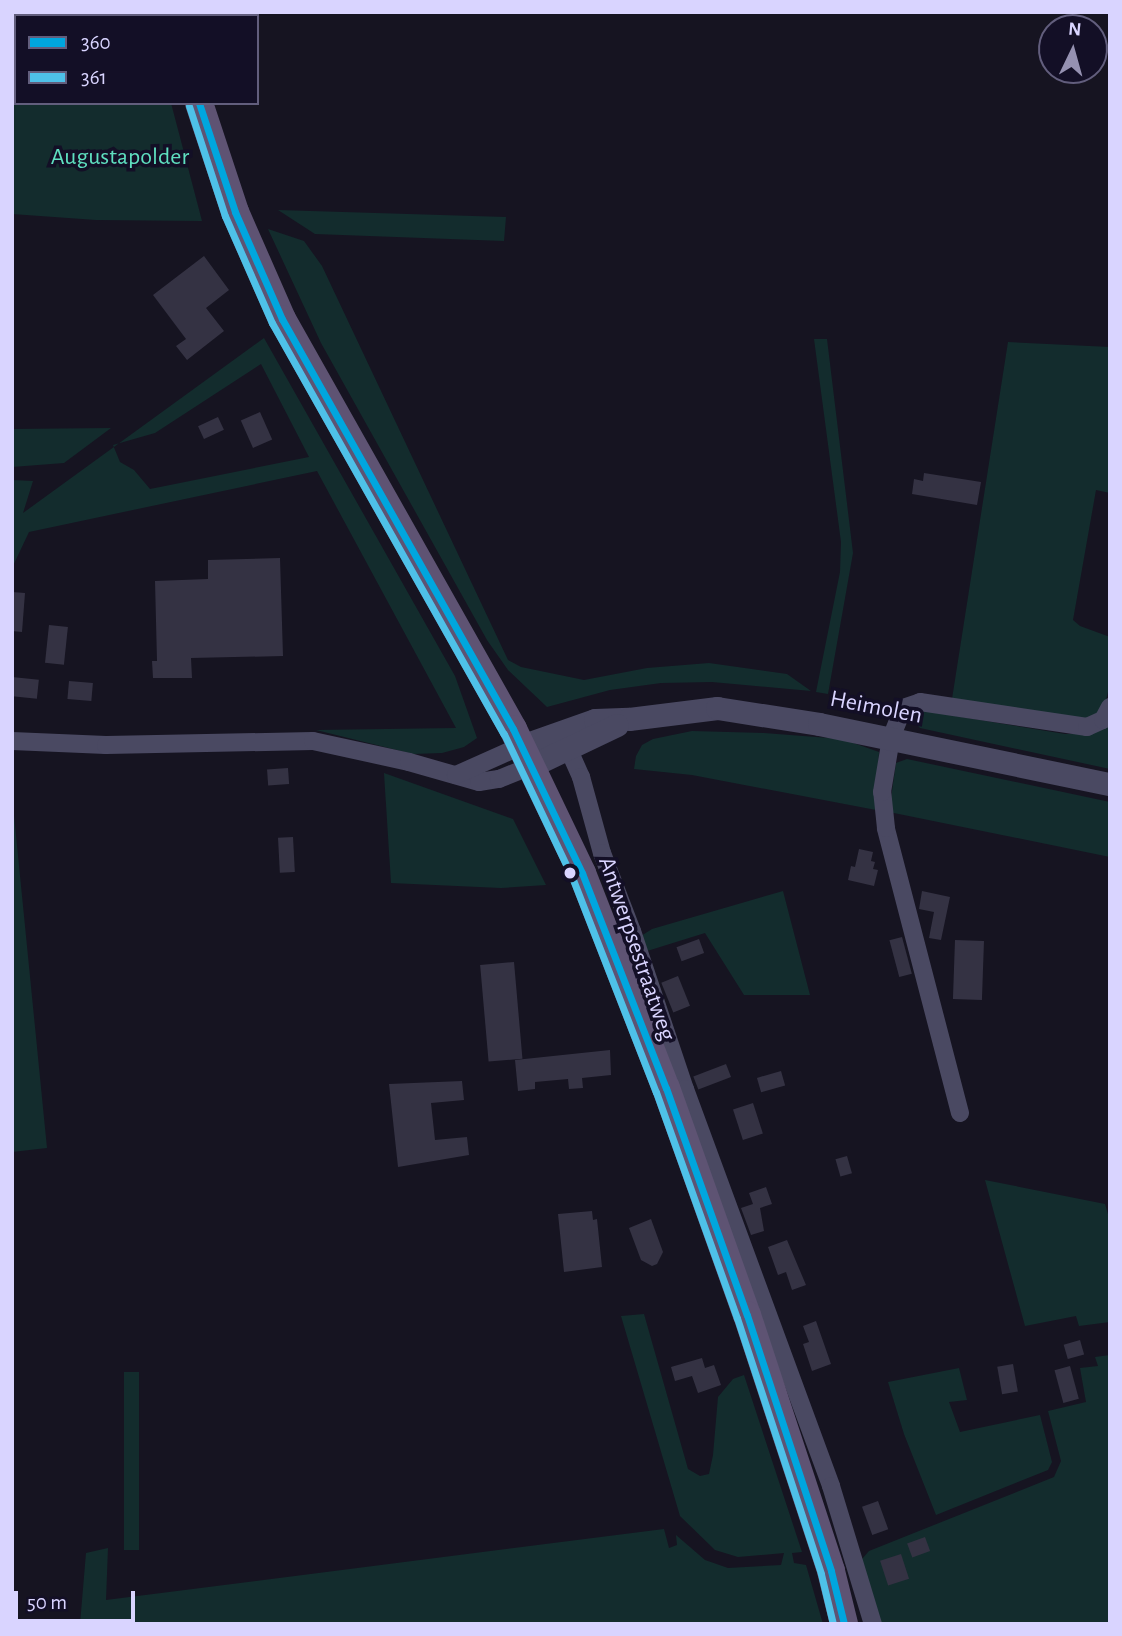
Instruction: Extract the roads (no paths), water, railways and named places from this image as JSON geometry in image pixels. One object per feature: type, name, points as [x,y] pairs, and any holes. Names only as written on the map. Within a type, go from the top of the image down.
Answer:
[{"type":"main road","name":"Antwerpsestraatweg","points":[[200,105],[235,212],[282,319],[526,756],[582,873],[666,1088],[747,1315],[843,1567],[844,1624]]},
{"type":"street","points":[[960,1113],[886,828],[882,792],[891,738],[903,708],[920,702],[1087,727],[1103,720],[1110,707]]},
{"type":"street","name":"Heimolen","points":[[526,756],[564,739],[629,719],[718,708],[891,738],[1110,784]]},
{"type":"street","name":"Antwerpsestraatweg","points":[[564,739],[581,777],[602,853],[632,931],[685,1089],[831,1486],[843,1567],[873,1624]]},
{"type":"street","points":[[12,741],[106,745],[313,741],[479,782],[499,779],[526,756]]},
{"type":"waterway","points":[[659,12],[677,12]]},
{"type":"park label","name":"Augustapolder","points":[[120,158]]}]
